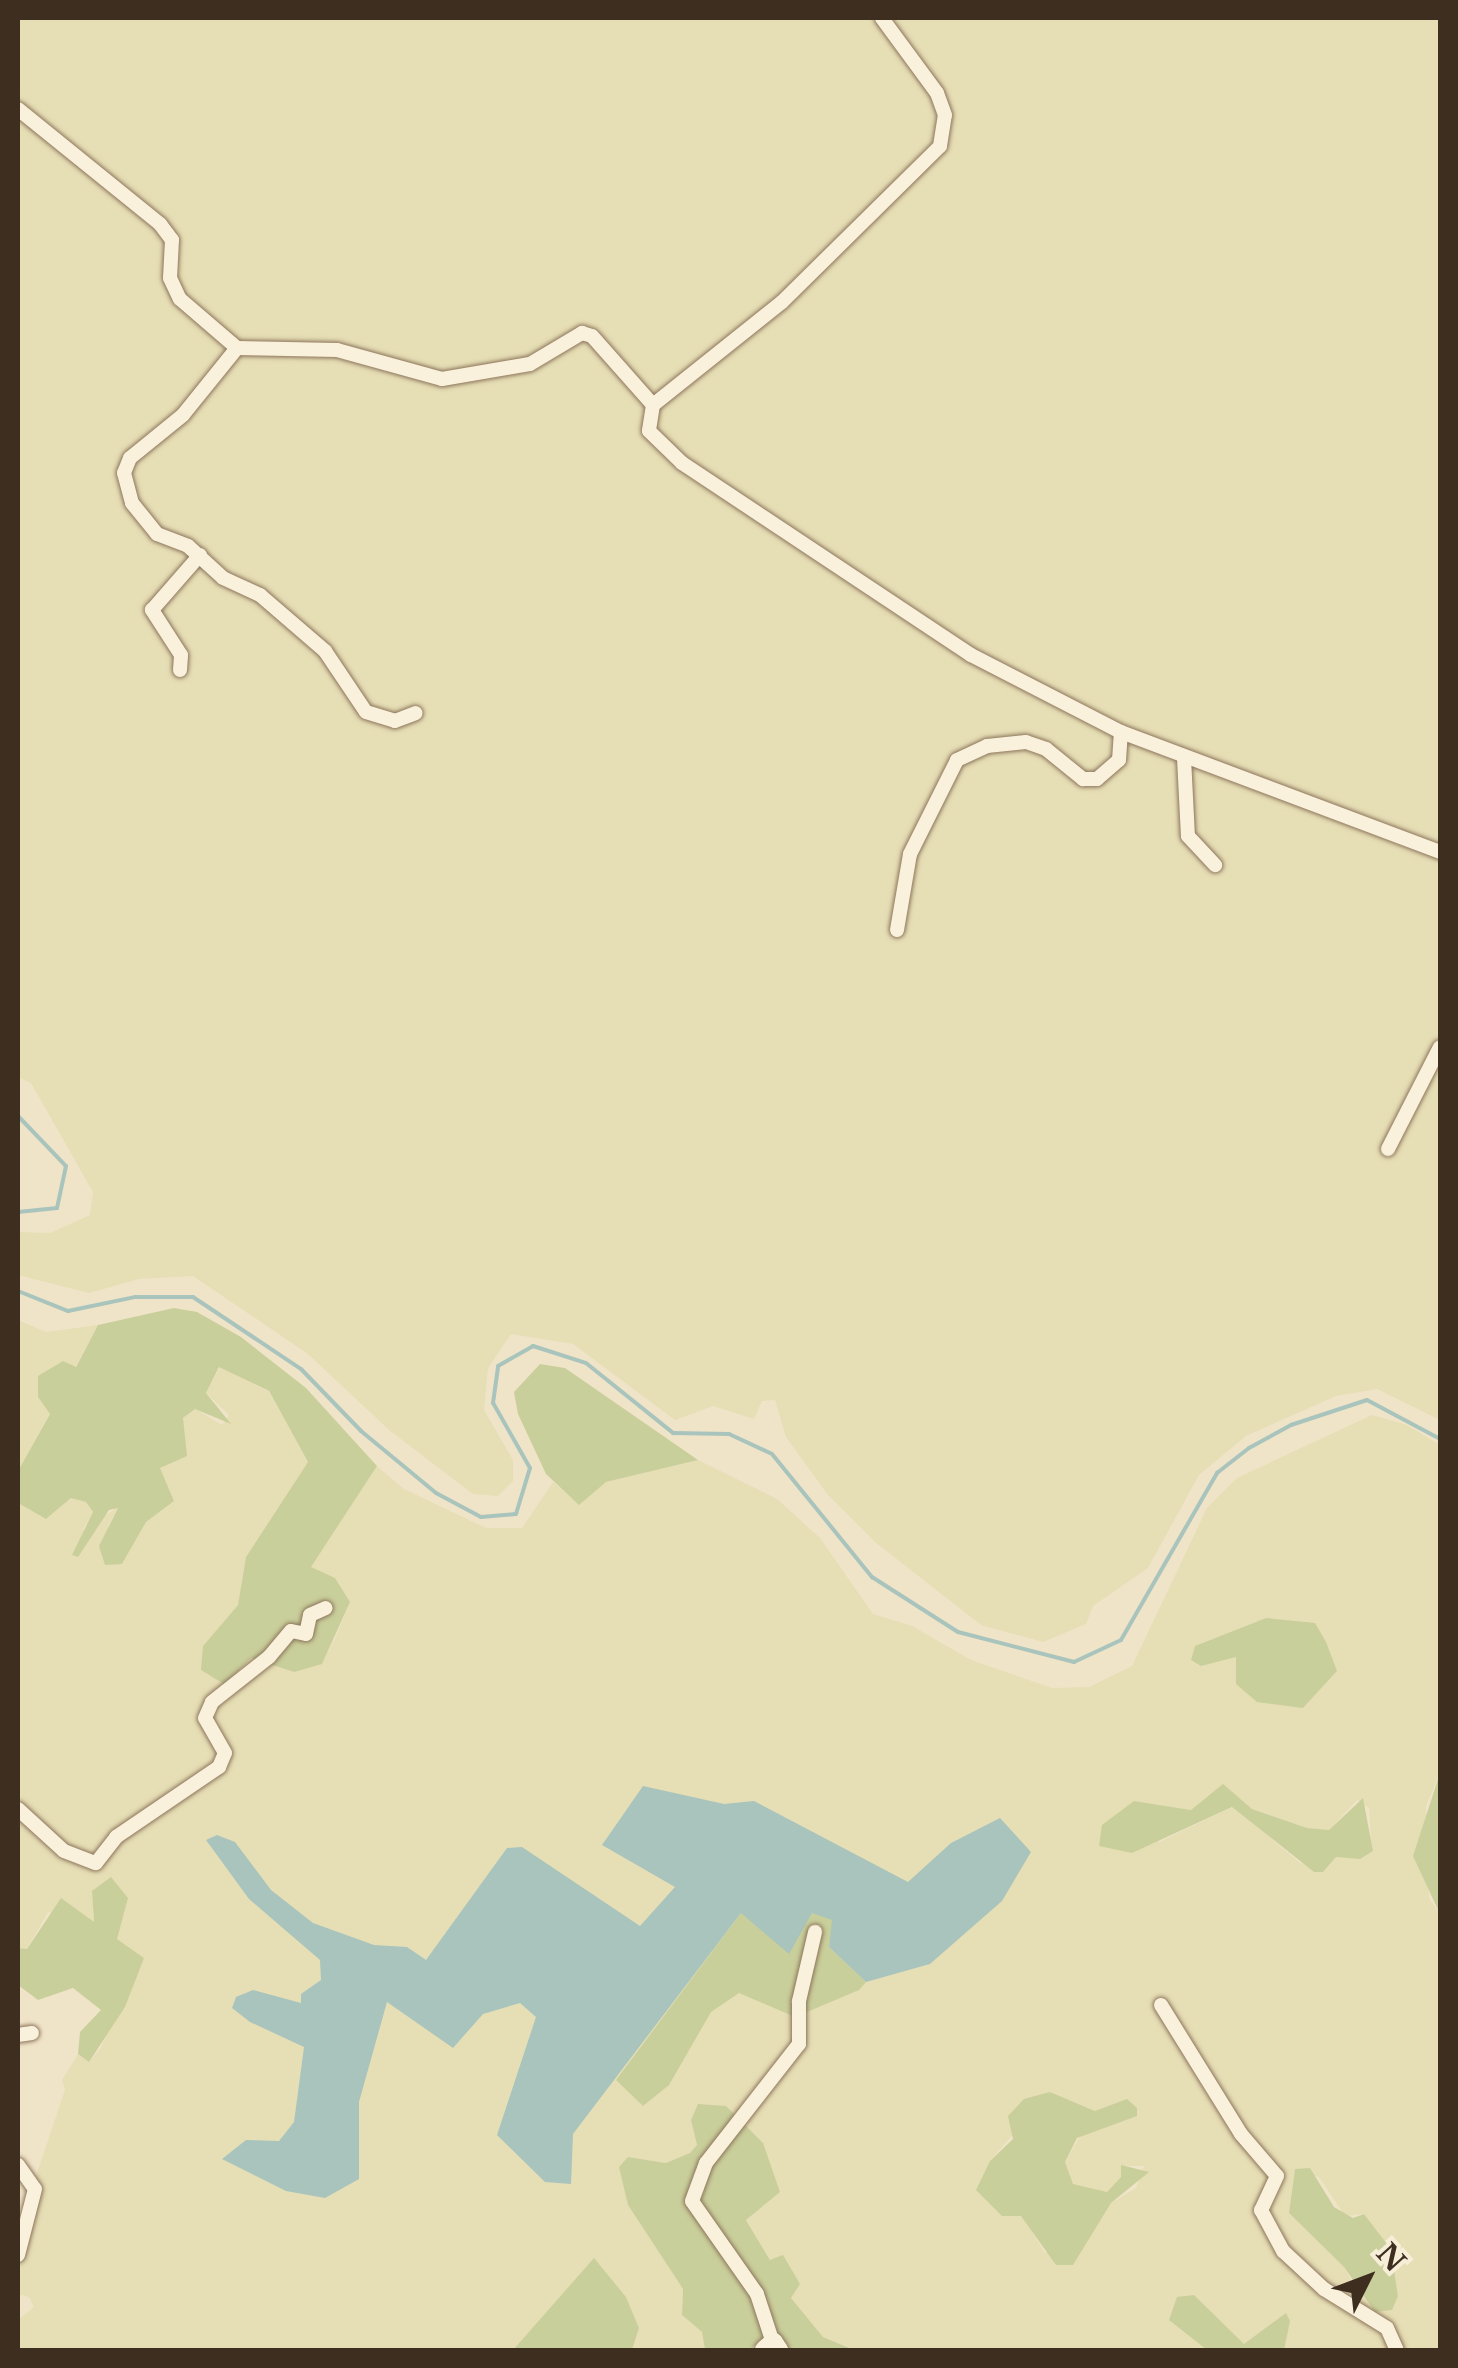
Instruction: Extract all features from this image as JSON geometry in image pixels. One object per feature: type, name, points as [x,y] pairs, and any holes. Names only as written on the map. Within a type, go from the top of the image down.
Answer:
[{"type":"street","points":[[654,405],[768,314],[940,146],[945,115],[937,93],[882,18]]},
{"type":"street","points":[[18,109],[160,224],[172,240],[170,278],[180,299],[237,348],[337,350],[442,379],[530,364],[582,332],[604,346],[654,405],[652,438],[716,488],[971,655],[1121,732],[1440,852]]},
{"type":"street","points":[[237,348],[183,415],[138,448],[124,473],[132,503],[150,528],[200,554],[325,652],[366,712],[395,721],[416,713]]},
{"type":"street","points":[[180,670],[180,656],[152,610],[200,554]]},
{"type":"street","points":[[897,930],[910,854],[956,760],[987,746],[1026,742],[1046,748],[1083,779],[1096,780],[1119,760],[1121,732]]},
{"type":"street","points":[[1184,758],[1188,836],[1215,864]]},
{"type":"street","points":[[1388,1149],[1440,1048]]},
{"type":"street","points":[[18,1809],[64,1851],[96,1862],[116,1837],[219,1767],[225,1753],[205,1718],[212,1702],[269,1657],[291,1631],[306,1634],[310,1616],[326,1608]]},
{"type":"street","points":[[772,2348],[757,2294],[692,2202],[706,2163],[798,2044],[798,2001],[815,1932]]},
{"type":"street","points":[[1161,2005],[1241,2134],[1277,2176],[1261,2210],[1283,2251],[1312,2280],[1386,2328],[1396,2350]]},
{"type":"street","points":[[18,2165],[35,2189],[18,2255]]},
{"type":"shaded area","points":[[18,18],[1440,18],[1440,1420],[1377,1389],[1336,1396],[1246,1436],[1199,1475],[1148,1568],[1093,1606],[1086,1624],[1043,1642],[981,1625],[875,1542],[828,1495],[786,1437],[775,1400],[762,1401],[754,1419],[713,1406],[675,1420],[573,1344],[511,1334],[488,1368],[484,1410],[513,1460],[513,1481],[498,1496],[473,1494],[389,1430],[308,1354],[193,1276],[139,1279],[89,1293],[18,1275],[18,1232],[50,1233],[90,1215],[93,1192],[31,1083],[18,1077]]},
{"type":"shaded area","points":[[18,1320],[46,1332],[98,1325],[75,1367],[38,1397],[50,1413],[18,1471]]},
{"type":"shaded area","points":[[220,1367],[269,1392],[308,1462],[246,1557],[238,1605],[203,1646],[237,1667],[251,1658],[294,1672],[322,1663],[350,1602],[310,1568],[377,1466],[404,1489],[486,1528],[522,1528],[553,1482],[579,1504],[606,1482],[698,1460],[777,1499],[820,1538],[873,1614],[912,1626],[971,1660],[1052,1688],[1089,1687],[1132,1666],[1207,1508],[1237,1478],[1372,1415],[1407,1425],[1440,1445],[1440,1773],[1426,1806],[1429,1898],[1440,1914],[1440,2350],[1284,2350],[1285,2335],[1244,2344],[1193,2295],[1207,2350],[854,2350],[823,2337],[791,2298],[800,2283],[770,2260],[746,2219],[763,2143],[725,2106],[698,2105],[691,2120],[697,2145],[690,2153],[667,2163],[628,2157],[628,2205],[683,2289],[682,2315],[702,2332],[705,2350],[632,2350],[639,2328],[626,2297],[594,2259],[513,2350],[18,2350],[18,2320],[34,2307],[29,2297],[18,2294],[18,2230],[65,2090],[62,2080],[78,2054],[89,2062],[100,2049],[144,1958],[117,1939],[92,1891],[94,1923],[48,1912],[27,1949],[18,1948],[18,1503],[46,1519],[71,1498],[86,1502],[93,1513],[82,1531],[118,1507],[108,1526],[122,1564],[146,1522],[174,1501],[160,1468],[183,1419],[194,1408],[222,1425],[229,1415],[206,1393]],"holes":[[[1266,1618],[1337,1671],[1303,1708],[1236,1656],[1201,1666],[1195,1646]],[[1223,1785],[1252,1809],[1307,1828],[1329,1830],[1357,1800],[1369,1808],[1372,1851],[1336,1857],[1323,1872],[1299,1862],[1233,1807],[1159,1842],[1134,1801],[1191,1810]],[[1050,2092],[1095,2111],[1065,2162],[1073,2184],[1107,2192],[1121,2177],[1121,2166],[1144,2166],[1136,2188],[1111,2203],[1087,2235],[1045,2253],[990,2161]],[[1295,2169],[1319,2177],[1345,2216],[1364,2214],[1391,2249],[1398,2296],[1358,2293],[1344,2267],[1289,2213]]]},
{"type":"green space","points":[[174,1308],[197,1312],[241,1337],[306,1388],[377,1466],[311,1567],[335,1578],[350,1602],[322,1664],[294,1672],[251,1658],[224,1684],[201,1670],[203,1646],[238,1605],[246,1557],[308,1462],[269,1391],[219,1367],[206,1393],[231,1424],[195,1409],[183,1418],[187,1456],[160,1468],[174,1501],[146,1522],[122,1564],[105,1565],[99,1546],[118,1508],[109,1510],[78,1557],[72,1555],[93,1512],[86,1502],[71,1498],[46,1519],[18,1503],[18,1471],[50,1414],[38,1397],[38,1376],[63,1361],[76,1367],[98,1325]]},
{"type":"green space","points":[[540,1364],[565,1368],[698,1460],[606,1482],[579,1505],[546,1474],[518,1414],[514,1392]]},
{"type":"green space","points":[[1266,1618],[1315,1623],[1326,1642],[1337,1671],[1303,1708],[1257,1702],[1236,1684],[1236,1657],[1201,1666],[1191,1660],[1195,1646]]},
{"type":"green space","points":[[1440,1773],[1440,1914],[1413,1856]]},
{"type":"green space","points":[[1223,1784],[1252,1809],[1307,1828],[1329,1830],[1363,1798],[1373,1851],[1360,1859],[1336,1857],[1323,1872],[1314,1872],[1232,1807],[1132,1853],[1099,1846],[1102,1825],[1134,1801],[1191,1810]]},
{"type":"green space","points":[[111,1877],[128,1898],[117,1939],[144,1958],[125,2007],[89,2062],[78,2054],[80,2032],[101,2010],[73,1988],[38,2000],[18,1985],[18,1948],[27,1949],[61,1898],[94,1922],[92,1891]]},
{"type":"green space","points":[[812,1912],[833,1920],[829,1947],[866,1982],[859,1990],[795,2017],[739,1993],[711,2012],[669,2085],[643,2106],[616,2080],[741,1913]]},
{"type":"green space","points":[[1050,2092],[1095,2111],[1127,2099],[1137,2108],[1137,2116],[1077,2138],[1065,2162],[1073,2184],[1107,2192],[1121,2177],[1121,2165],[1149,2172],[1111,2203],[1073,2265],[1056,2265],[1021,2216],[1002,2216],[976,2190],[990,2161],[1013,2139],[1008,2116],[1024,2099]]},
{"type":"green space","points":[[698,2104],[726,2106],[763,2143],[780,2192],[746,2220],[770,2260],[783,2255],[800,2284],[791,2298],[823,2337],[854,2350],[790,2350],[761,2339],[750,2350],[705,2350],[702,2332],[682,2315],[683,2289],[628,2205],[619,2167],[628,2157],[666,2163],[690,2153],[697,2145],[691,2120]]},
{"type":"green space","points":[[1310,2168],[1334,2207],[1353,2218],[1364,2214],[1391,2249],[1398,2296],[1392,2310],[1375,2312],[1344,2267],[1289,2213],[1295,2169]]},
{"type":"green space","points":[[594,2258],[626,2297],[639,2328],[632,2350],[513,2350]]},
{"type":"green space","points":[[1194,2295],[1244,2344],[1286,2313],[1290,2321],[1284,2350],[1207,2350],[1169,2320],[1177,2297]]},
{"type":"water","points":[[643,1786],[724,1804],[754,1801],[908,1882],[951,1843],[1000,1818],[1031,1852],[1002,1901],[930,1964],[866,1982],[829,1947],[832,1920],[812,1913],[789,1954],[741,1913],[573,2134],[571,2184],[545,2182],[497,2135],[536,2017],[520,2003],[483,2014],[453,2048],[387,2002],[359,2102],[359,2179],[325,2198],[286,2191],[222,2159],[246,2140],[279,2141],[294,2122],[304,2047],[250,2022],[232,2008],[236,1997],[253,1990],[301,2003],[301,1994],[321,1980],[320,1960],[249,1899],[206,1840],[217,1835],[235,1842],[271,1890],[313,1923],[374,1945],[407,1947],[426,1960],[507,1848],[522,1847],[640,1926],[675,1887],[602,1845]]},
{"type":"waterway","points":[[18,1116],[66,1166],[57,1208],[18,1212]]},
{"type":"waterway","points":[[18,1291],[68,1311],[135,1297],[193,1297],[301,1369],[361,1431],[436,1493],[481,1517],[516,1514],[530,1468],[493,1403],[498,1366],[533,1346],[586,1363],[673,1433],[729,1434],[772,1454],[872,1577],[958,1632],[1074,1662],[1121,1640],[1217,1473],[1249,1448],[1291,1425],[1367,1400],[1440,1439]]}]
